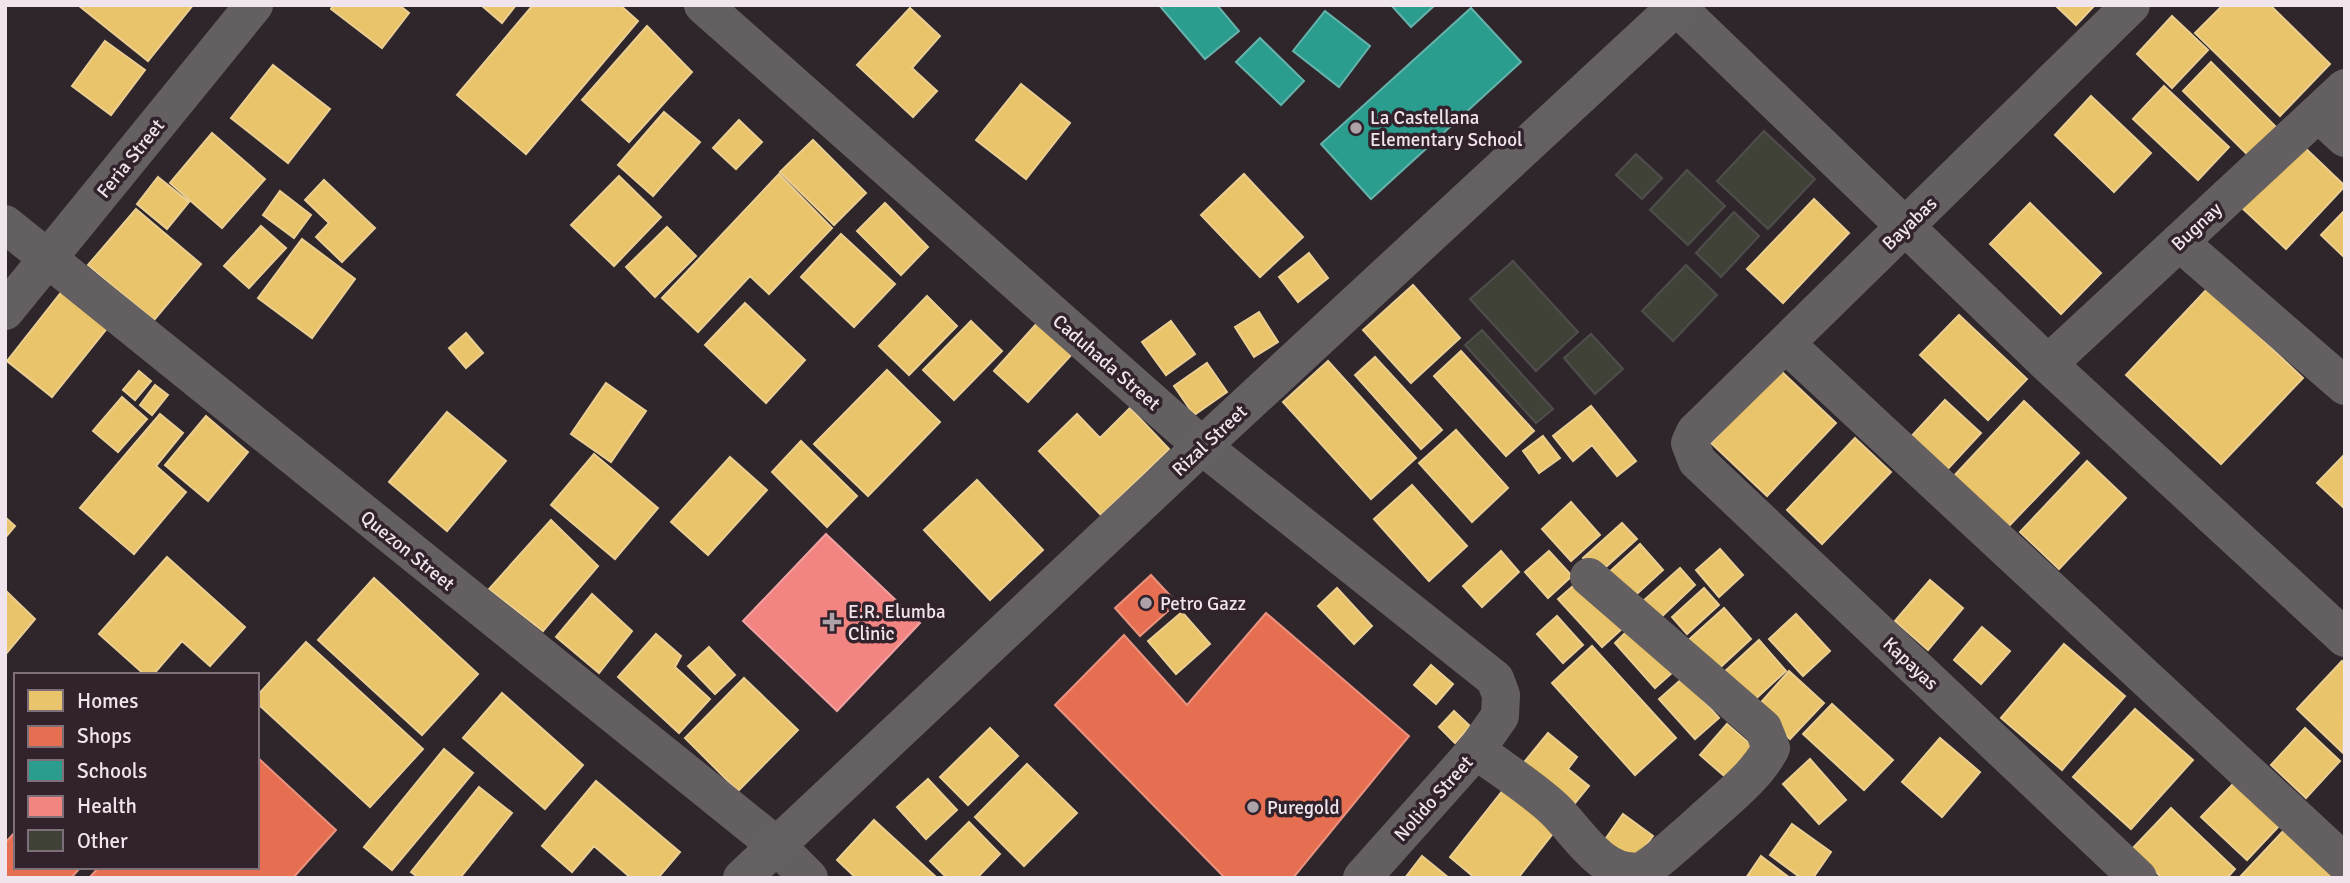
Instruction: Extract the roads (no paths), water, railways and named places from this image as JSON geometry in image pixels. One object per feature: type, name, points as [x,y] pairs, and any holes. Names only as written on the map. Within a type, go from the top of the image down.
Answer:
[{"type":"main road","name":"Rizal Street","points":[[742,878],[1202,446],[1677,6]]},
{"type":"street","name":"Feria Street","points":[[5,311],[254,5]]},
{"type":"street","name":"Caduhada Street","points":[[704,5],[1202,446],[1495,679],[1501,695],[1500,716]]},
{"type":"street","name":"Bayabas","points":[[1690,443],[1695,432],[2131,5]]},
{"type":"street","points":[[1677,6],[2048,364],[2345,638]]},
{"type":"street","name":"Bugnay","points":[[2048,364],[2179,242],[2336,113]]},
{"type":"street","name":"Quezon Street","points":[[5,224],[777,846],[809,878]]},
{"type":"street","points":[[2179,242],[2345,386]]},
{"type":"street","points":[[1786,344],[2345,863]]},
{"type":"street","name":"Kapayas","points":[[1690,443],[1697,461],[2138,878]]},
{"type":"street","points":[[1476,750],[1553,808],[1582,841],[1622,872],[1643,871],[1763,764],[1771,748],[1763,728],[1589,577]]},
{"type":"street","name":"Nolido Street","points":[[1362,878],[1476,750],[1500,716]]},
{"type":"place","name":"La Castellana Elementary School","points":[[1356,128]]},
{"type":"place","name":"Petro Gazz","points":[[1146,603]]},
{"type":"place","name":"E.R. Elumba Clinic","points":[[832,622]]},
{"type":"place","name":"Puregold","points":[[1253,807]]}]
